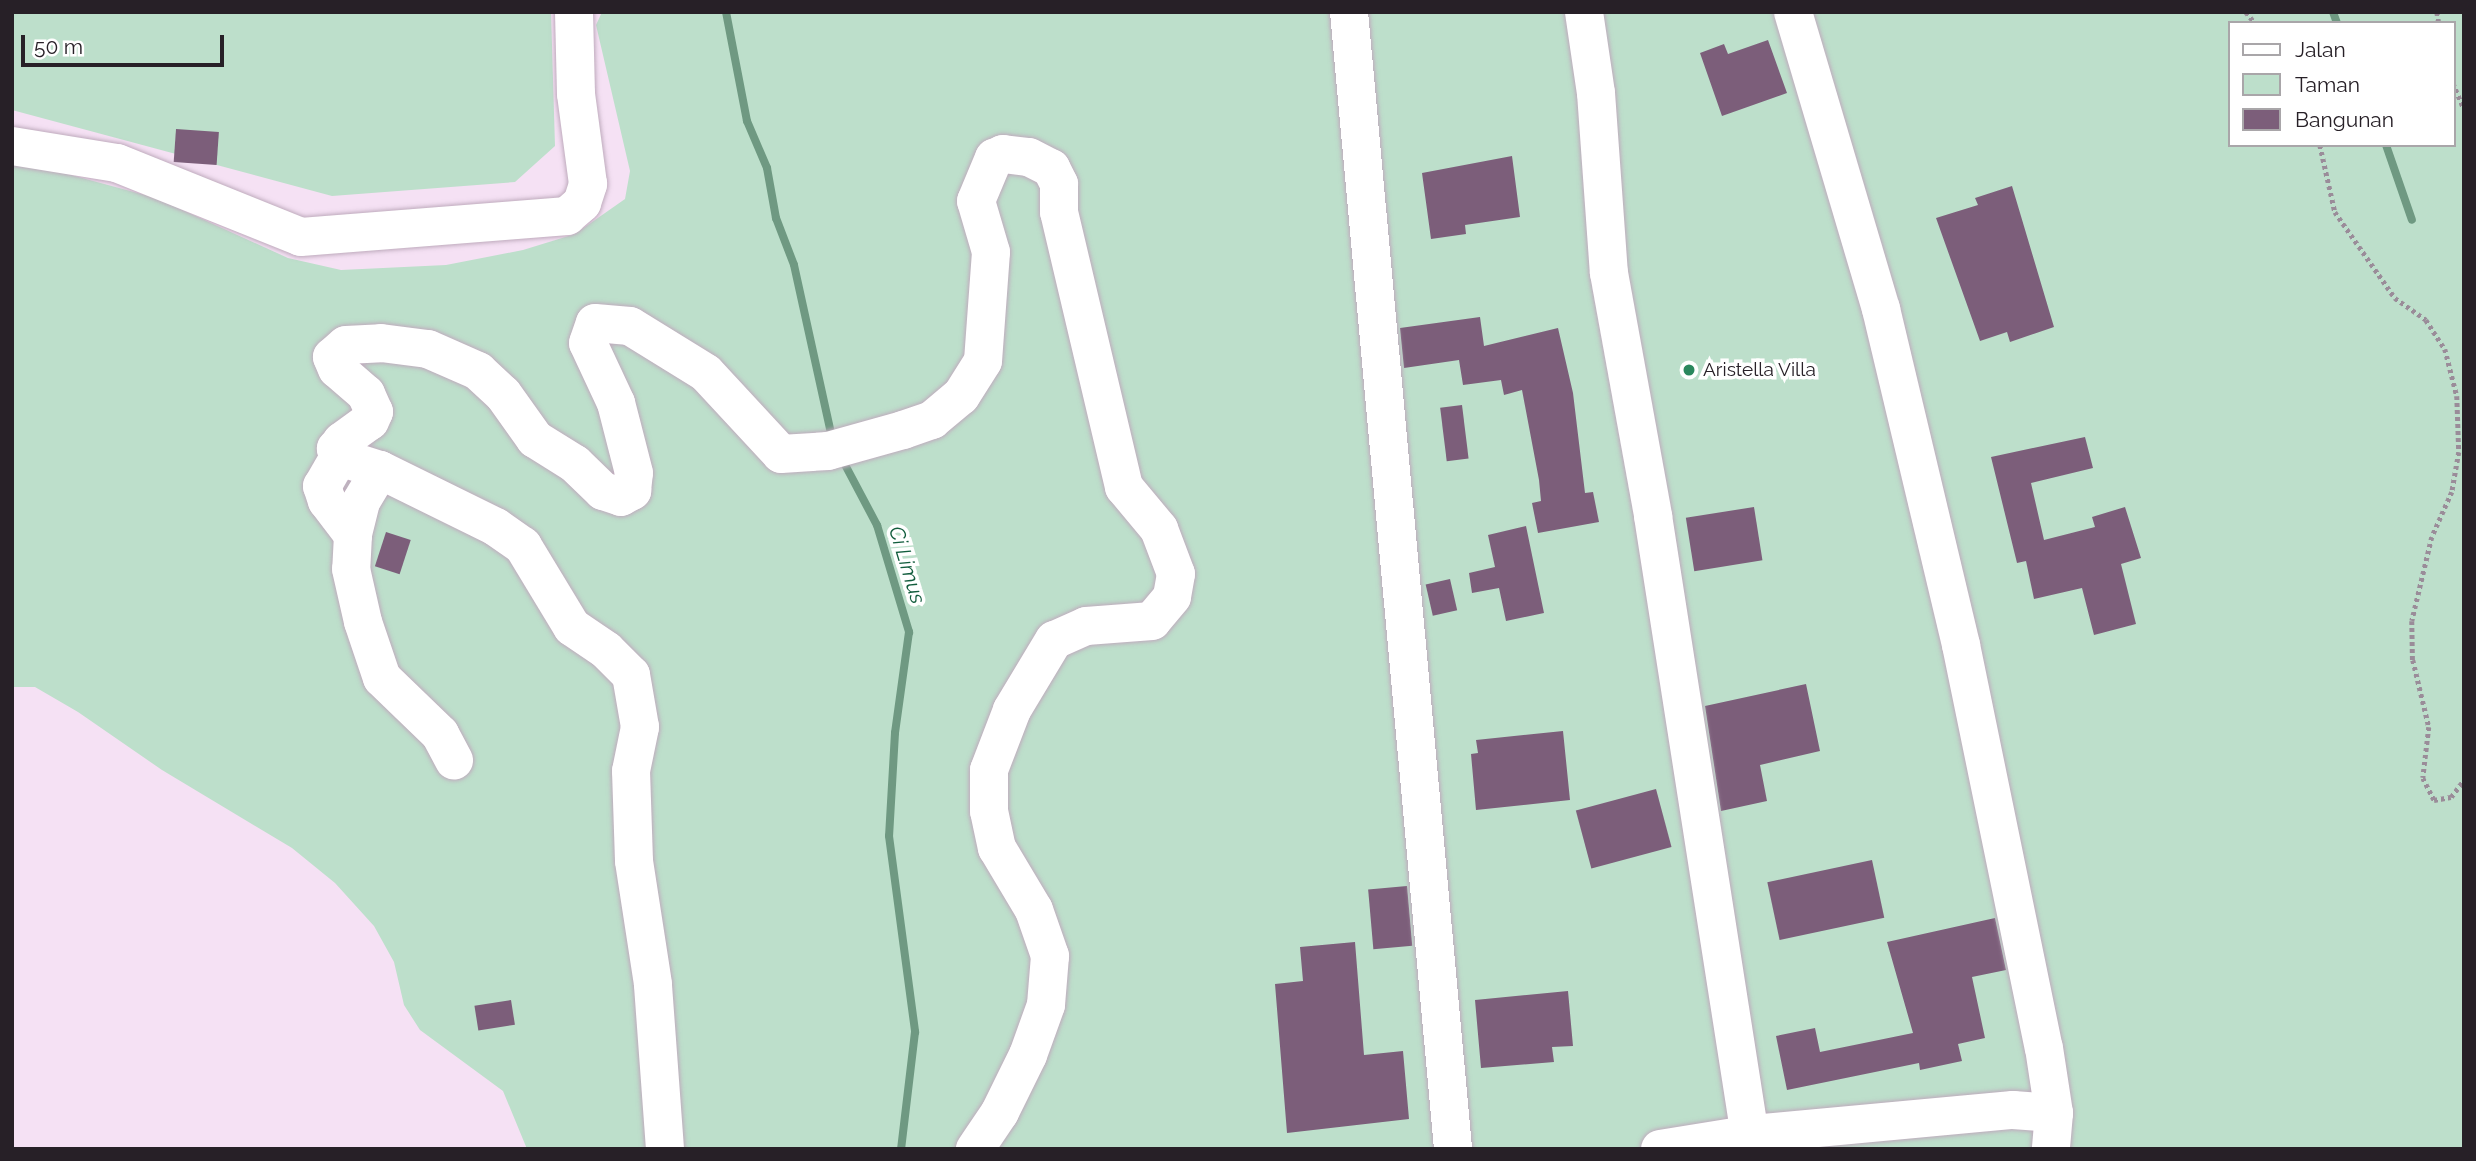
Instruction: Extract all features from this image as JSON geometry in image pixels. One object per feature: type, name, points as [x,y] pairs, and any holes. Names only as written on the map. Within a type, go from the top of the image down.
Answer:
[{"type":"street","points":[[12,146],[117,163],[301,237],[567,216],[582,204],[588,184],[576,94],[574,12]]},
{"type":"street","points":[[1349,12],[1453,1149]]},
{"type":"street","points":[[1584,12],[1596,93],[1609,273],[1753,1141]]},
{"type":"street","points":[[1793,12],[1881,309],[1955,618],[2052,1131]]},
{"type":"street","points":[[339,457],[336,449],[342,441],[370,421],[374,412],[366,394],[337,369],[332,357],[346,345],[428,349],[478,371],[503,394],[535,439],[575,464],[588,481],[621,497],[632,491],[634,473],[615,403],[588,343],[595,323],[605,321],[630,326],[706,373],[781,454],[828,452],[932,421],[961,396],[983,361],[991,252],[976,201],[990,166],[1003,154],[1029,157],[1051,167],[1059,184],[1059,212],[1124,487],[1159,529],[1176,574],[1172,597],[1152,621],[1086,626],[1054,640],[1012,710],[989,769],[989,811],[997,848],[1034,910],[1050,956],[1046,1005],[1028,1055],[1000,1112],[975,1149]]},
{"type":"street","points":[[339,457],[380,470],[496,527],[523,546],[572,627],[606,650],[631,675],[640,727],[631,771],[634,860],[653,984],[665,1149]]},
{"type":"street","points":[[339,457],[322,486],[327,501],[353,536]]},
{"type":"street","points":[[380,470],[362,502],[353,536],[351,569],[382,678],[439,734],[454,760]]},
{"type":"street","points":[[1660,1149],[1753,1141],[2013,1110],[2052,1131]]},
{"type":"path","points":[[2455,88],[2464,109]]},
{"type":"path","points":[[2320,147],[2335,212],[2395,298],[2426,320],[2445,349],[2458,396],[2459,452],[2452,492],[2432,537],[2412,634],[2413,660],[2429,727],[2423,778],[2434,800],[2451,797],[2464,780]]},
{"type":"green space","points":[[12,12],[551,12],[555,146],[515,182],[332,196],[12,110]]},
{"type":"green space","points":[[602,12],[2464,12],[2464,1149],[527,1149],[503,1091],[420,1030],[404,1005],[394,962],[374,926],[335,883],[292,848],[162,770],[78,712],[35,687],[12,687],[12,159],[156,198],[288,258],[341,270],[446,265],[523,250],[575,234],[625,199],[630,171],[596,25]]},
{"type":"building","points":[[1768,40],[1787,93],[1722,116],[1700,53],[1724,44],[1728,54]]},
{"type":"building","points":[[176,129],[219,132],[217,165],[174,162]]},
{"type":"building","points":[[1512,156],[1520,217],[1465,225],[1466,234],[1431,239],[1422,173]]},
{"type":"building","points":[[2012,186],[2054,327],[2010,342],[2007,332],[1980,341],[1936,218],[1978,205],[1975,198]]},
{"type":"building","points":[[1480,317],[1484,346],[1558,328],[1573,393],[1585,493],[1593,492],[1599,522],[1538,533],[1532,503],[1541,501],[1539,480],[1522,390],[1504,395],[1501,380],[1463,385],[1459,360],[1404,368],[1400,328]]},
{"type":"building","points":[[1462,405],[1469,459],[1447,461],[1440,408]]},
{"type":"building","points":[[2085,437],[2093,468],[2031,483],[2044,540],[2095,527],[2092,517],[2125,507],[2141,558],[2121,564],[2136,624],[2094,635],[2082,588],[2034,599],[2026,561],[2017,563],[1991,457]]},
{"type":"building","points":[[1754,507],[1762,560],[1694,571],[1686,518]]},
{"type":"building","points":[[1526,526],[1544,613],[1506,621],[1499,588],[1472,593],[1469,573],[1495,567],[1488,535]]},
{"type":"building","points":[[386,532],[411,540],[400,574],[375,566]]},
{"type":"building","points":[[1450,579],[1457,610],[1433,616],[1426,585]]},
{"type":"building","points":[[1806,684],[1820,751],[1760,765],[1767,801],[1721,811],[1705,706]]},
{"type":"building","points":[[1563,731],[1570,800],[1476,810],[1471,754],[1478,753],[1476,740]]},
{"type":"building","points":[[1656,789],[1672,847],[1591,868],[1576,810]]},
{"type":"building","points":[[1872,860],[1884,918],[1780,940],[1767,882]]},
{"type":"building","points":[[1407,886],[1412,946],[1373,949],[1368,889]]},
{"type":"building","points":[[1995,918],[2006,970],[1972,977],[1985,1038],[1958,1044],[1962,1061],[1920,1070],[1919,1063],[1787,1090],[1776,1036],[1815,1028],[1820,1052],[1913,1033],[1887,942]]},
{"type":"building","points":[[1355,942],[1364,1055],[1403,1051],[1409,1119],[1287,1133],[1275,984],[1303,981],[1300,947]]},
{"type":"building","points":[[1568,991],[1573,1046],[1552,1047],[1554,1062],[1481,1068],[1475,1000]]},
{"type":"building","points":[[511,1000],[515,1025],[478,1030],[474,1006]]},
{"type":"waterway","name":"Ci Limus","points":[[726,12],[747,121],[767,168],[776,218],[794,265],[832,438]]},
{"type":"waterway","points":[[2333,12],[2336,21]]},
{"type":"waterway","points":[[2387,147],[2412,220]]},
{"type":"waterway","name":"Ci Limus","points":[[842,459],[877,525],[909,632],[895,733],[889,836],[915,1032],[901,1149]]},
{"type":"place","name":"Aristella Villa","points":[[1689,370]]}]
